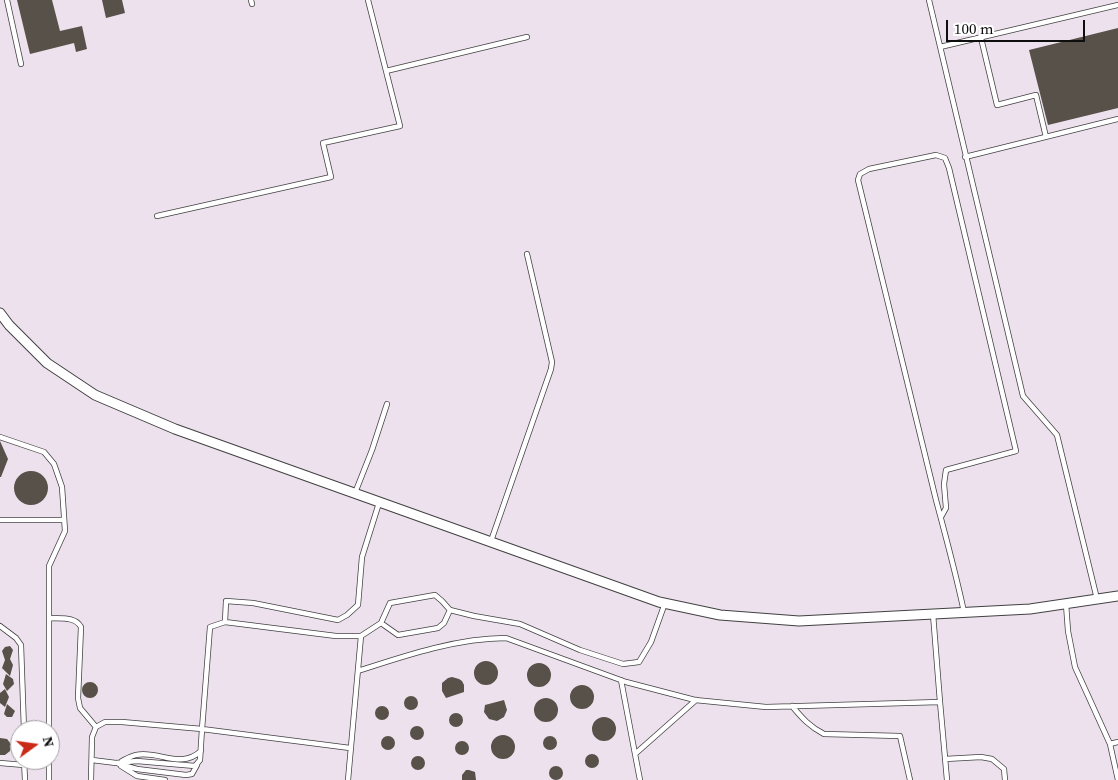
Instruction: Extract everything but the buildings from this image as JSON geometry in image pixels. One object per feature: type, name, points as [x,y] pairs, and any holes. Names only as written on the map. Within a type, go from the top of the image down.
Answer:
[{"type":"street","points":[[0,312],[9,325],[47,363],[95,395],[175,429],[379,504],[664,603],[720,615],[799,621],[1030,608],[1118,596]]},
{"type":"lane","points":[[7,0],[21,64]]},
{"type":"lane","points":[[158,216],[332,177],[323,143],[400,126],[368,0]]},
{"type":"lane","points":[[929,0],[1023,396],[1057,435],[1096,599]]},
{"type":"lane","points":[[940,47],[1118,5]]},
{"type":"lane","points":[[386,71],[527,37]]},
{"type":"lane","points":[[981,38],[997,105],[1036,95],[1046,137]]},
{"type":"lane","points":[[965,157],[1118,119]]},
{"type":"lane","points":[[941,518],[946,508],[944,484],[946,470],[1016,452],[949,168],[945,158],[936,155],[869,169],[860,174],[858,180],[941,518],[956,571],[964,612]]},
{"type":"lane","points":[[490,542],[520,461],[552,362],[527,254]]},
{"type":"lane","points":[[355,494],[387,404]]},
{"type":"lane","points":[[0,437],[44,452],[54,464],[61,481],[65,531],[48,566],[49,720]]},
{"type":"lane","points":[[226,622],[226,601],[253,603],[338,620],[347,615],[358,605],[362,557],[379,504]]},
{"type":"lane","points":[[0,520],[64,520]]},
{"type":"lane","points":[[189,780],[200,760],[210,627],[226,622],[336,636],[361,636],[382,622],[390,603],[435,595],[450,610],[520,624],[580,650],[623,664],[639,662],[651,642],[664,603]]},
{"type":"lane","points":[[1066,604],[1068,631],[1075,667],[1110,744],[1118,780]]},
{"type":"lane","points":[[382,622],[398,635],[438,628],[444,623],[450,610]]},
{"type":"lane","points":[[932,614],[947,780]]},
{"type":"lane","points":[[49,618],[73,619],[78,621],[81,627],[78,698],[80,708],[96,728]]},
{"type":"lane","points":[[0,626],[21,645],[24,720]]},
{"type":"lane","points":[[348,780],[361,636]]},
{"type":"lane","points":[[358,671],[412,653],[490,638],[506,638],[621,680],[696,700],[766,706],[940,702]]},
{"type":"lane","points":[[621,680],[640,780]]},
{"type":"lane","points":[[635,754],[696,700]]},
{"type":"lane","points":[[792,706],[814,729],[824,734],[900,736],[910,780]]},
{"type":"lane","points":[[92,780],[92,737],[96,728],[105,722],[202,729],[350,748]]},
{"type":"lane","points":[[1110,744],[1118,742]]},
{"type":"lane","points":[[116,763],[138,754],[185,760],[193,758],[201,751]]},
{"type":"lane","points":[[945,760],[981,757],[992,759],[1004,769],[1005,780]]},
{"type":"lane","points":[[92,760],[116,763],[137,769],[186,775],[192,774]]},
{"type":"lane","points":[[116,763],[137,761],[186,767],[195,766],[200,760]]},
{"type":"lane","points":[[116,763],[137,776],[165,780]]},
{"type":"shaded area","points":[[0,0],[1118,0],[1118,780],[0,780]]}]
